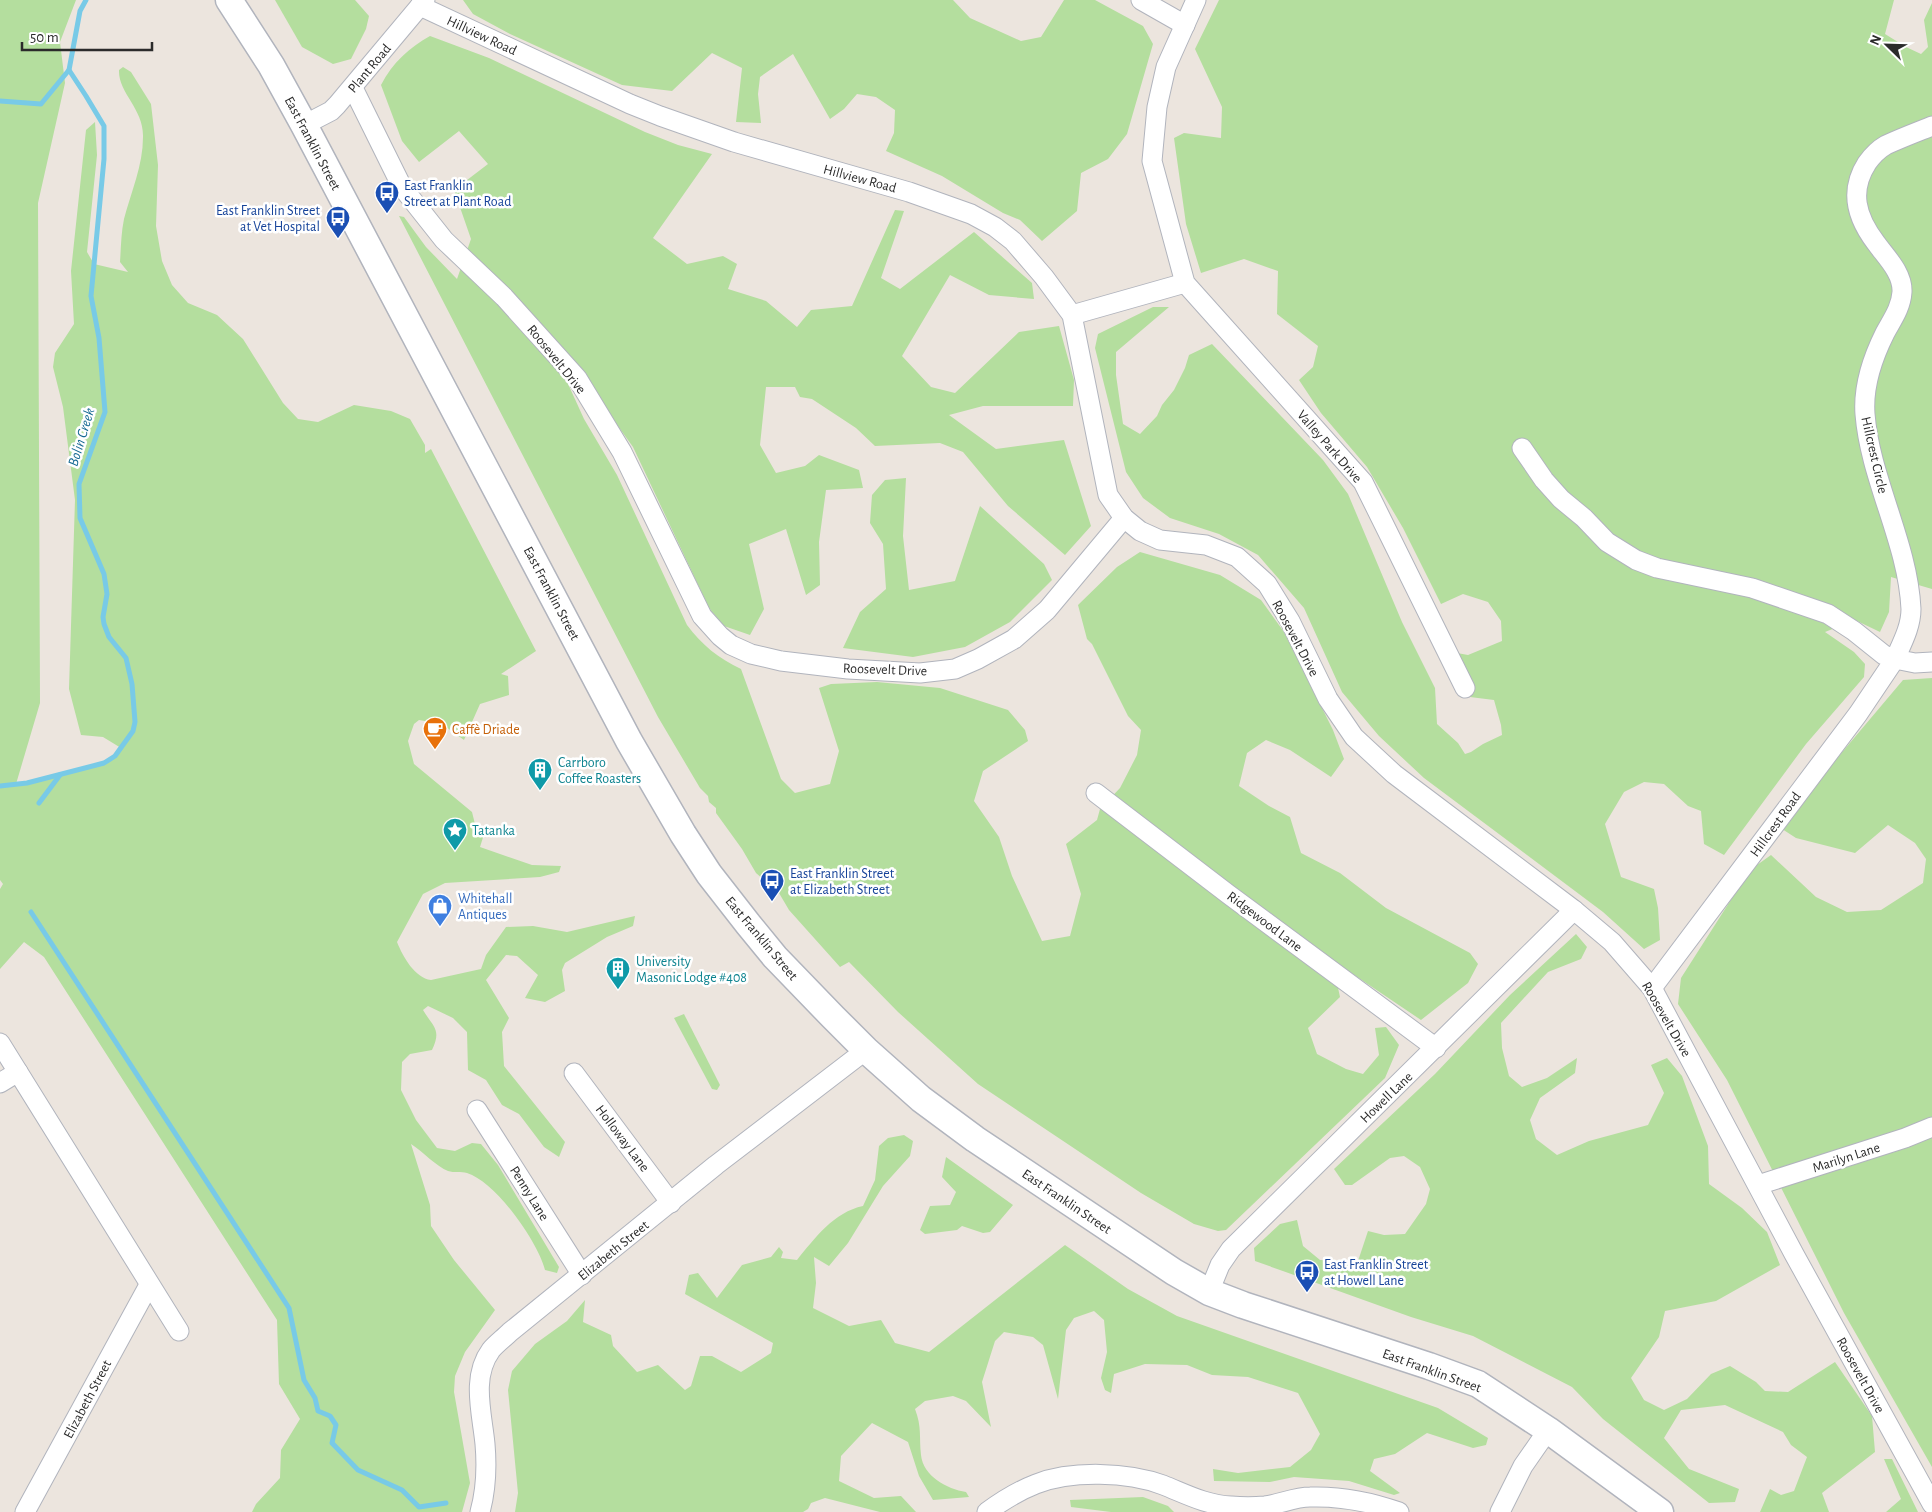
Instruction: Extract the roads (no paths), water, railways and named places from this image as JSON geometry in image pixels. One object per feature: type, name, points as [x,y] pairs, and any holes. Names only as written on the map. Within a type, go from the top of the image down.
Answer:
[{"type":"main road","name":"East Franklin Street","points":[[229,0],[271,65],[304,125],[663,803],[709,874],[764,944],[866,1050],[920,1099],[976,1139],[1174,1272],[1209,1292],[1251,1308],[1429,1366],[1478,1384],[1548,1430],[1660,1512]]},
{"type":"street","points":[[1141,0],[1184,24]]},
{"type":"street","name":"Valley Park Drive","points":[[1196,0],[1166,67],[1157,107],[1152,161],[1185,283],[1363,482],[1465,688]]},
{"type":"street","name":"Plant Road","points":[[304,125],[331,111],[353,88],[422,3]]},
{"type":"street","name":"Hillview Road","points":[[422,3],[630,104],[660,116],[743,145],[909,192],[971,214],[995,227],[1013,241],[1044,277],[1072,315],[1108,495],[1124,518]]},
{"type":"street","name":"Roosevelt Drive","points":[[353,88],[402,186],[408,194],[444,240],[504,297],[577,378],[622,452],[702,616],[720,636],[731,644],[751,654],[781,661],[848,669],[920,673],[955,669],[978,659],[1014,639],[1047,610],[1124,518],[1140,531],[1160,540],[1206,545],[1237,557],[1267,584],[1290,621],[1328,700],[1354,737],[1394,774],[1574,910],[1612,942],[1652,988],[1799,1263],[1932,1504]]},
{"type":"street","name":"Hillcrest Circle","points":[[1895,659],[1908,632],[1911,610],[1905,571],[1869,440],[1865,412],[1872,362],[1898,311],[1902,291],[1900,277],[1867,231],[1858,208],[1856,188],[1862,171],[1872,157],[1885,146],[1932,126]]},
{"type":"street","points":[[1072,315],[1185,283]]},
{"type":"street","points":[[1522,448],[1544,480],[1561,499],[1584,518],[1607,542],[1636,560],[1657,568],[1752,588],[1828,614],[1854,631],[1884,655],[1915,663],[1932,662]]},
{"type":"street","name":"Hillcrest Road","points":[[1652,988],[1858,714],[1895,659]]},
{"type":"street","name":"Ridgewood Lane","points":[[1096,793],[1228,894],[1436,1048]]},
{"type":"street","name":"Howell Lane","points":[[1209,1292],[1220,1265],[1231,1249],[1574,910]]},
{"type":"street","points":[[0,1043],[178,1331]]},
{"type":"street","name":"Elizabeth Street","points":[[480,1512],[486,1492],[485,1446],[479,1401],[480,1379],[484,1363],[491,1350],[510,1332],[716,1165],[866,1050]]},
{"type":"street","points":[[0,1083],[18,1072]]},
{"type":"street","name":"Holloway Lane","points":[[574,1073],[671,1202]]},
{"type":"street","name":"Penny Lane","points":[[477,1110],[582,1275]]},
{"type":"street","name":"Marilyn Lane","points":[[1758,1185],[1905,1138],[1932,1127]]},
{"type":"street","name":"Elizabeth Street","points":[[25,1512],[148,1285]]},
{"type":"street","points":[[1500,1512],[1523,1466],[1548,1430]]},
{"type":"street","points":[[987,1512],[1005,1499],[1038,1484],[1067,1477],[1095,1474],[1140,1478],[1192,1498],[1228,1506],[1266,1506],[1310,1497],[1366,1502],[1399,1512]]},
{"type":"waterway","name":"Bolin Creek","points":[[0,786],[27,783],[104,763],[115,756],[133,731],[135,722],[132,684],[126,658],[109,637],[104,624],[103,617],[107,594],[104,574],[80,518],[79,484],[105,412],[99,338],[91,296],[104,159],[104,126],[69,70],[80,11],[86,0]]},
{"type":"waterway","points":[[0,101],[41,104],[69,70]]},
{"type":"waterway","points":[[39,803],[60,775]]},
{"type":"waterway","points":[[31,912],[289,1308],[304,1380],[315,1398],[318,1411],[330,1416],[336,1425],[332,1443],[358,1470],[402,1490],[419,1507],[446,1503]]},
{"type":"place","name":"East Franklin Street at Plant Road","points":[[387,214]]},
{"type":"place","name":"East Franklin Street at Vet Hospital","points":[[338,239]]},
{"type":"place","name":"Caffè Driade","points":[[435,750]]},
{"type":"place","name":"Carrboro Coffee Roasters","points":[[540,791]]},
{"type":"place","name":"Tatanka","points":[[455,851]]},
{"type":"place","name":"East Franklin Street at Elizabeth Street","points":[[772,902]]},
{"type":"place","name":"Whitehall Antiques","points":[[440,927]]},
{"type":"place","name":"University Masonic Lodge #408","points":[[618,990]]},
{"type":"place","name":"East Franklin Street at Howell Lane","points":[[1307,1293]]}]
